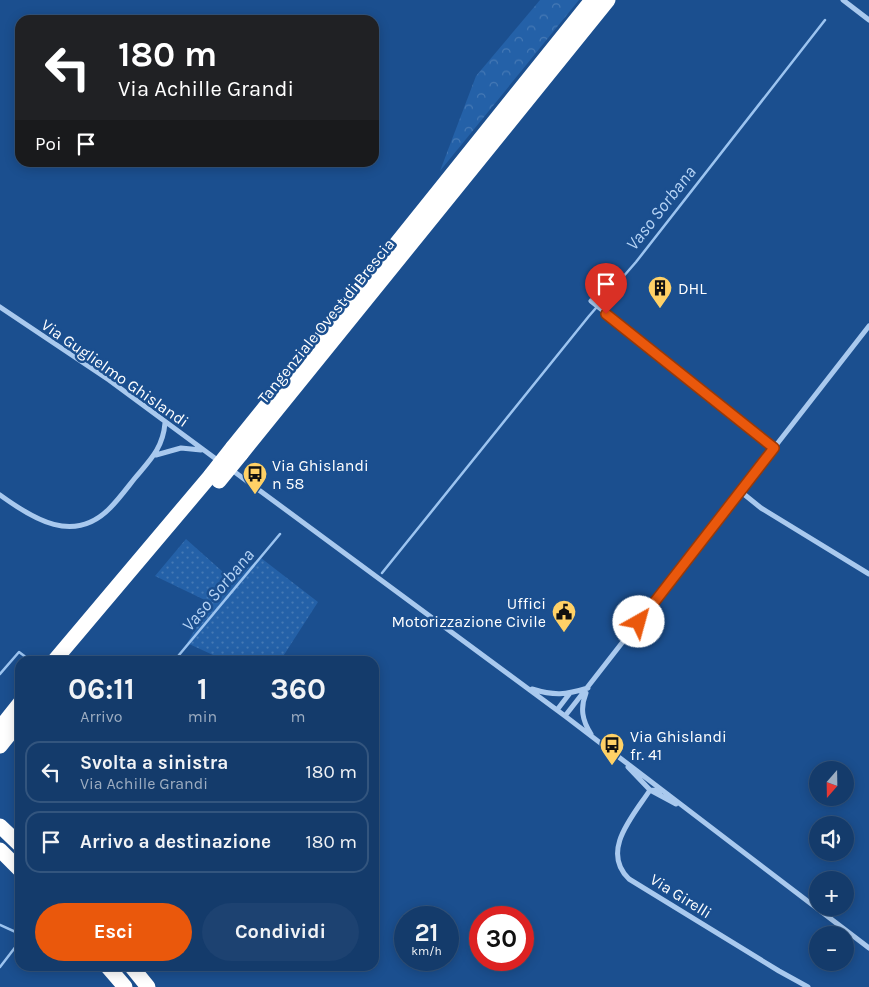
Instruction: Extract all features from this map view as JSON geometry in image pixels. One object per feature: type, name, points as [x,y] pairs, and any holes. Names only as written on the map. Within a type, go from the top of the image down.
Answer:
[{"type":"highway","name":"Tangenziale Ovest di Brescia","points":[[237,451],[592,0]]},
{"type":"highway","name":"Tangenziale Ovest di Brescia","points":[[72,656],[237,451],[608,0]]},
{"type":"highway","points":[[594,18],[616,0]]},
{"type":"highway","name":"Tangenziale Ovest di Brescia","points":[[58,656],[215,478]]},
{"type":"highway","points":[[0,728],[15,709]]},
{"type":"highway","points":[[0,746],[15,727]]},
{"type":"highway","points":[[0,826],[15,840]]},
{"type":"highway","points":[[0,850],[15,865]]},
{"type":"highway","points":[[112,971],[125,987]]},
{"type":"highway","points":[[135,971],[148,987]]},
{"type":"street","points":[[843,0],[869,20]]},
{"type":"street","points":[[591,301],[774,448]]},
{"type":"street","name":"Via Guglielmo Ghislandi","points":[[0,307],[109,380],[165,423],[216,458]]},
{"type":"street","points":[[565,716],[869,326]]},
{"type":"street","points":[[0,495],[37,520],[65,526],[81,524],[94,519],[109,509],[156,455],[164,437],[165,423]]},
{"type":"street","points":[[156,455],[181,448],[194,448],[208,453]]},
{"type":"street","points":[[236,473],[565,716],[869,948]]},
{"type":"street","points":[[740,491],[761,508],[869,574]]},
{"type":"street","points":[[526,688],[552,695],[570,694],[588,688]]},
{"type":"street","points":[[588,688],[582,707],[583,722],[594,738]]},
{"type":"street","points":[[556,710],[570,694]]},
{"type":"street","points":[[617,756],[650,790],[691,812]]},
{"type":"street","points":[[650,790],[664,791]]},
{"type":"street","name":"Via Girelli","points":[[650,790],[625,829],[619,842],[616,856],[621,872],[629,879],[770,966],[808,987]]},
{"type":"green space","points":[[540,0],[579,0],[440,171],[476,76]]},
{"type":"green space","points":[[186,539],[232,580],[261,558],[318,602],[283,656],[215,656],[187,643],[211,603],[155,576]]},
{"type":"waterway","name":"Vaso Sorbana","points":[[382,573],[589,316],[636,262],[825,20]]},
{"type":"waterway","name":"Vaso Sorbana","points":[[178,656],[280,534]]},
{"type":"waterway","points":[[16,656],[19,652],[24,656]]},
{"type":"waterway","points":[[0,674],[15,657]]},
{"type":"waterway","points":[[0,925],[15,932]]},
{"type":"waterway","name":"Vaso Sorbana","points":[[0,967],[15,948]]},
{"type":"place","name":"DHL","points":[[660,309]]},
{"type":"place","name":"Via Ghislandi n 58","points":[[255,495]]},
{"type":"place","name":"Uffici Motorizzazione Civile","points":[[564,633]]},
{"type":"place","name":"Via Ghislandi fr. 41","points":[[612,766]]},
{"type":"route","points":[[606,314],[774,448],[639,622]]}]
